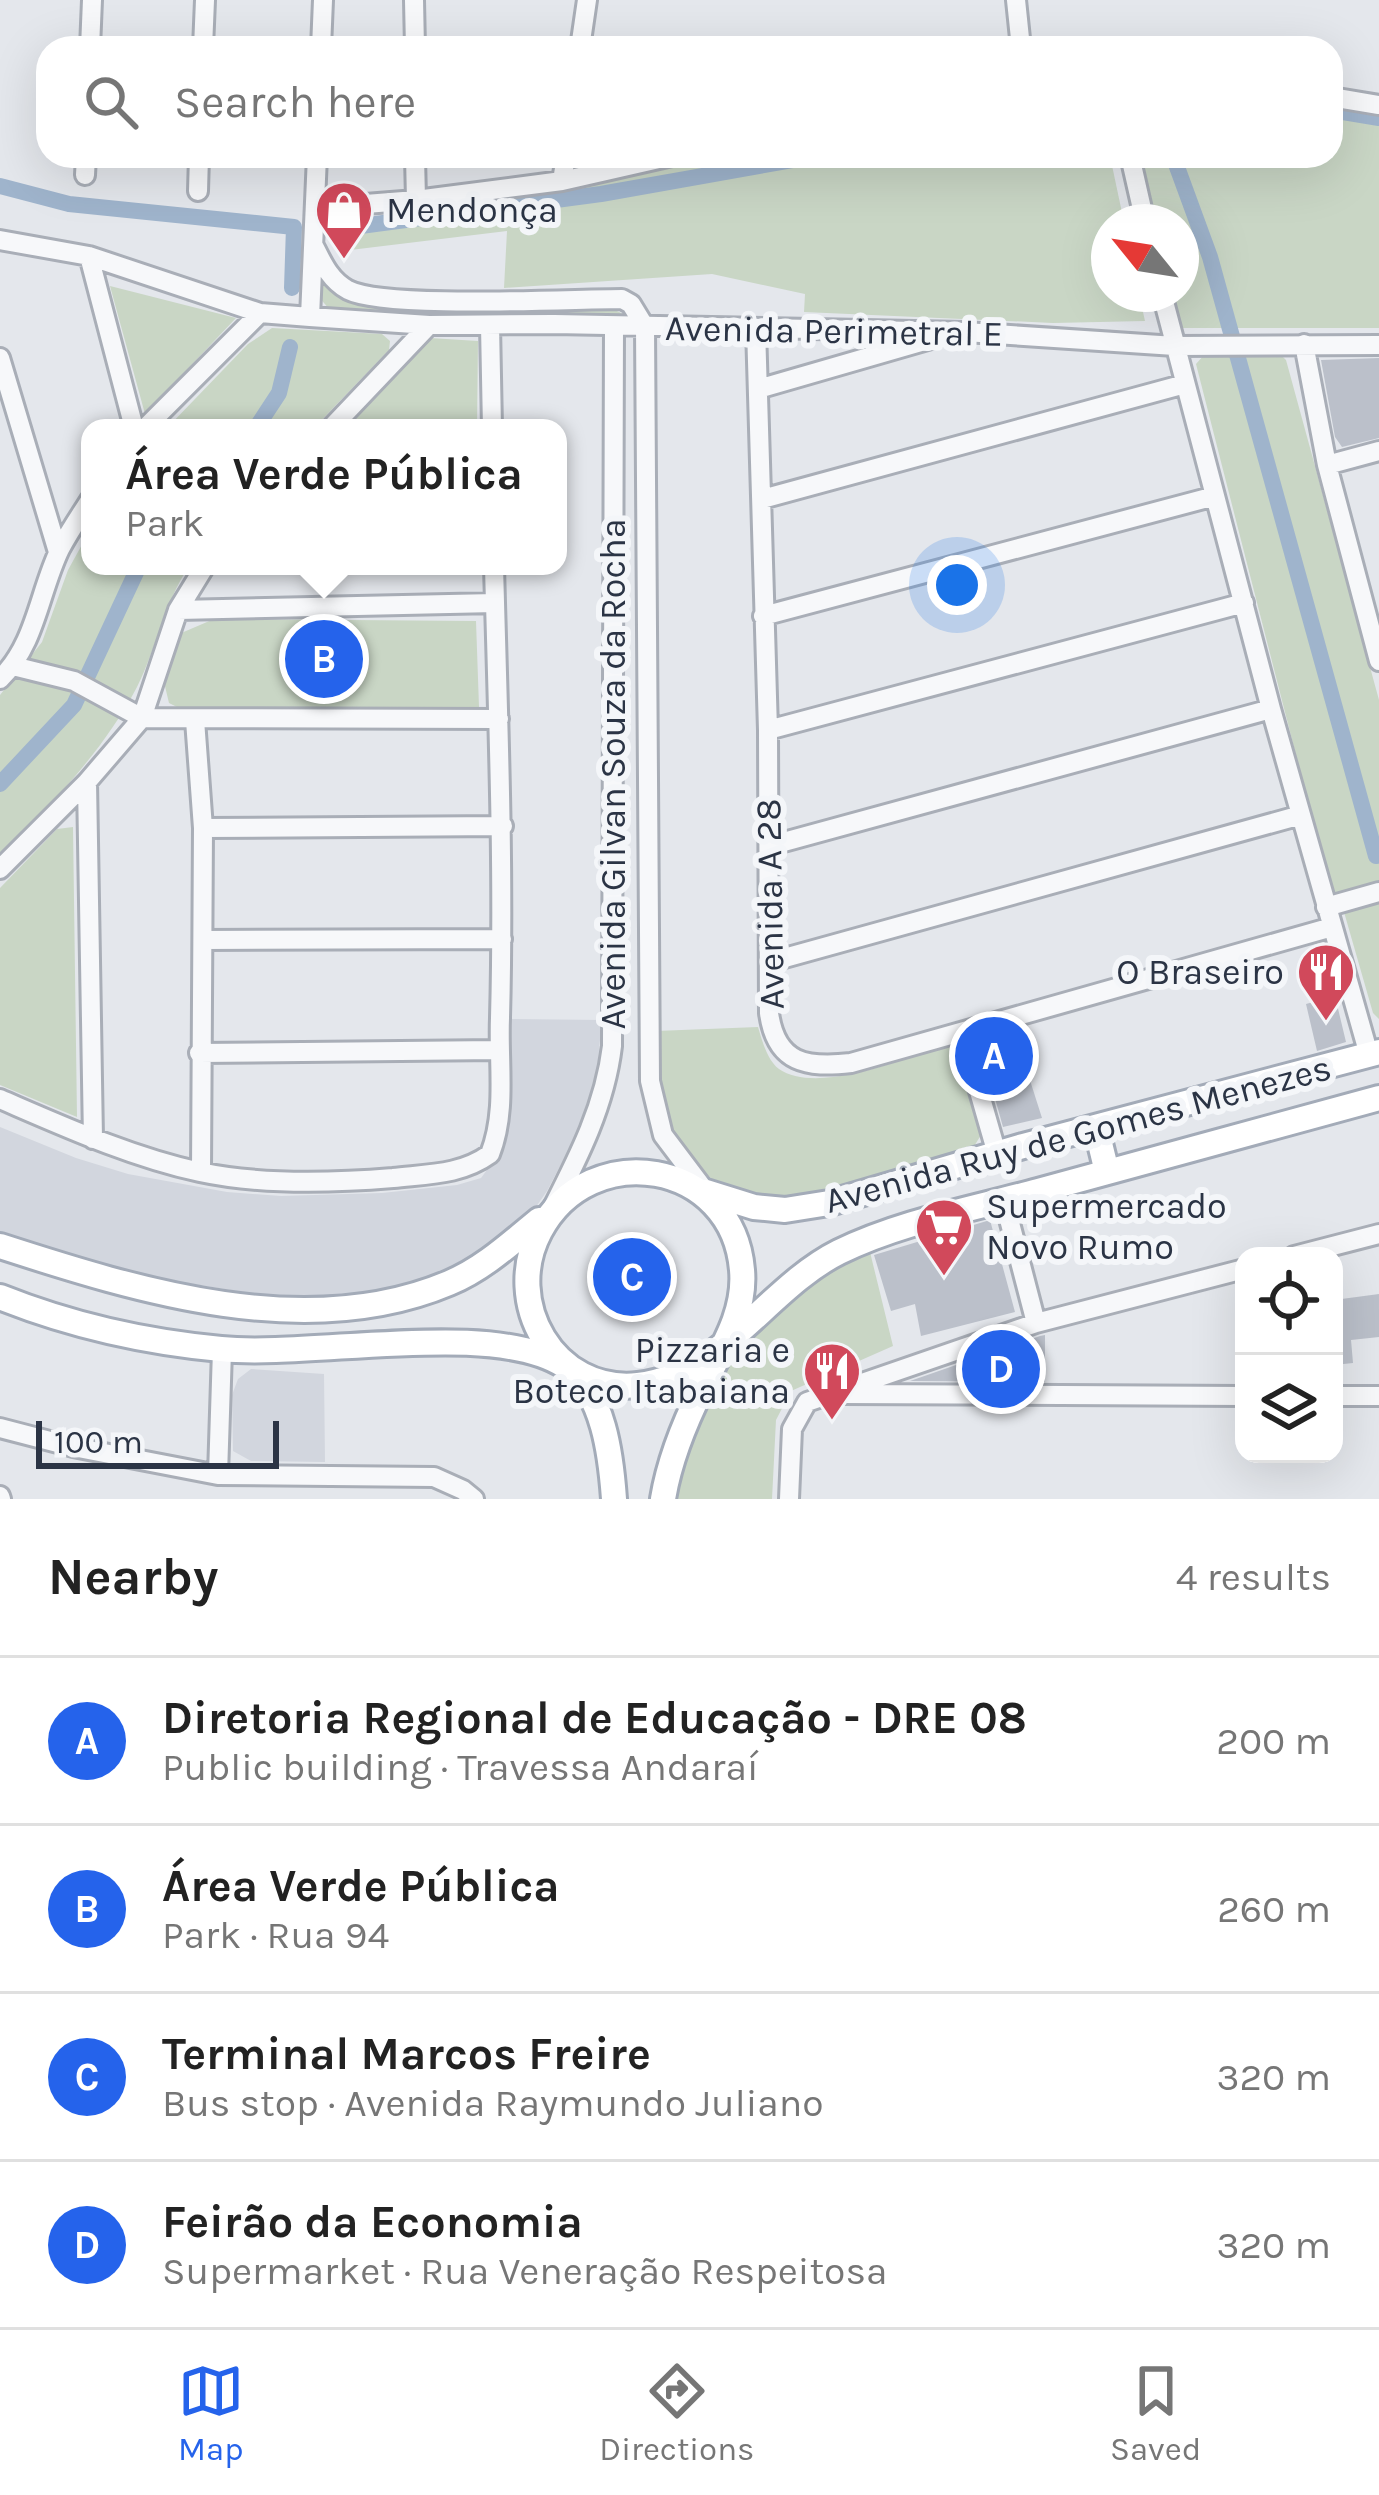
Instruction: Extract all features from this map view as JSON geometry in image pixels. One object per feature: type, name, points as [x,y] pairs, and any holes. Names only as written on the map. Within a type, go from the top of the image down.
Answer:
[{"type":"main road","name":"Avenida Ruy de Gomes Menezes","points":[[706,1192],[754,1207],[785,1210],[830,1203],[1374,1054]]},
{"type":"main road","name":"Avenida Ruy de Gomes Menezes","points":[[728,1338],[791,1283],[838,1252],[923,1222],[1379,1098]]},
{"type":"main road","points":[[1096,1127],[1107,1172]]},
{"type":"main road","points":[[0,1246],[97,1277],[252,1306],[319,1311],[418,1295],[454,1281],[487,1262],[578,1187],[621,1173],[665,1176],[706,1192],[733,1234],[742,1269],[738,1310],[699,1392],[663,1499]]},
{"type":"main road","points":[[550,1211],[528,1252],[524,1285],[530,1316],[596,1405],[614,1499]]},
{"type":"main road","points":[[0,1297],[119,1334],[222,1349],[493,1343],[605,1384],[666,1380],[693,1367],[728,1338]]},
{"type":"street","points":[[90,36],[92,0]]},
{"type":"street","points":[[204,36],[205,0]]},
{"type":"street","points":[[322,36],[323,0]]},
{"type":"street","points":[[414,0],[415,36]]},
{"type":"street","points":[[582,36],[587,0]]},
{"type":"street","points":[[1016,0],[1020,36]]},
{"type":"street","points":[[1343,99],[1379,105]]},
{"type":"street","points":[[198,191],[199,168]]},
{"type":"street","points":[[310,317],[317,168]]},
{"type":"street","points":[[416,168],[416,200]]},
{"type":"street","points":[[562,181],[564,168]]},
{"type":"street","points":[[315,208],[562,181],[619,168]]},
{"type":"street","points":[[1133,168],[1141,204]]},
{"type":"street","name":"Avenida Perimetral E","points":[[0,240],[88,256],[260,313],[310,317],[429,325],[956,332],[1175,346],[1379,346]]},
{"type":"street","name":"Avenida Perimetral E","points":[[314,246],[332,277],[356,294],[401,299],[622,299],[632,304],[645,327]]},
{"type":"street","points":[[88,256],[132,419]]},
{"type":"street","points":[[1166,312],[1329,917],[1374,1054]]},
{"type":"street","points":[[154,419],[260,313]]},
{"type":"street","points":[[340,419],[429,325]]},
{"type":"street","points":[[490,325],[492,419]]},
{"type":"street","name":"Avenida Gilvan Souza da Rocha","points":[[550,1211],[595,1117],[606,1087],[612,1046],[614,326]]},
{"type":"street","points":[[645,327],[650,1081],[663,1135],[706,1192]]},
{"type":"street","name":"Avenida A 28","points":[[756,328],[771,1030],[785,1051],[812,1066],[851,1063],[1329,917],[1379,892]]},
{"type":"street","points":[[758,389],[956,332]]},
{"type":"street","points":[[1304,344],[1327,465],[1379,661]]},
{"type":"street","points":[[0,358],[58,552]]},
{"type":"street","points":[[762,500],[1185,384]]},
{"type":"street","points":[[1327,465],[1379,451]]},
{"type":"street","points":[[764,616],[1215,496]]},
{"type":"street","points":[[81,515],[58,552],[38,614],[7,672],[74,681],[142,718],[499,719]]},
{"type":"street","points":[[1357,573],[1379,566]]},
{"type":"street","points":[[0,869],[87,782],[142,718],[178,610],[199,575]]},
{"type":"street","points":[[0,1100],[93,1139],[201,1172],[268,1179],[363,1180],[472,1167],[490,1154],[500,1112],[502,940],[494,575]]},
{"type":"street","points":[[178,610],[495,603]]},
{"type":"street","points":[[768,730],[1244,603]]},
{"type":"street","points":[[769,845],[1271,709]]},
{"type":"street","points":[[195,720],[203,828],[201,1172]]},
{"type":"street","points":[[87,782],[93,1139]]},
{"type":"street","points":[[770,962],[1301,814]]},
{"type":"street","points":[[203,828],[502,826]]},
{"type":"street","points":[[203,940],[502,940]]},
{"type":"street","points":[[962,1031],[997,1154]]},
{"type":"street","points":[[199,1053],[499,1050]]},
{"type":"street","points":[[1004,1200],[1036,1323]]},
{"type":"street","points":[[1329,1247],[1379,1234]]},
{"type":"street","points":[[789,1499],[795,1418],[807,1402],[1036,1323],[1235,1271]]},
{"type":"street","points":[[218,1475],[222,1349]]},
{"type":"street","points":[[826,1394],[1235,1396]]},
{"type":"street","points":[[1343,1396],[1379,1396]]},
{"type":"street","points":[[0,1428],[218,1475],[434,1477],[473,1499]]},
{"type":"shaded area","points":[[511,1019],[602,1020],[596,1080],[584,1120],[529,1217],[467,1265],[355,1301],[300,1301],[130,1274],[0,1236],[0,1127],[128,1174],[227,1192],[281,1196],[382,1193],[481,1178],[504,1147],[506,1026]]},
{"type":"shaded area","points":[[251,1369],[324,1374],[325,1462],[251,1461],[233,1451],[232,1395],[238,1379]]},
{"type":"green space","points":[[1343,106],[1379,112],[1379,328],[1177,328],[1174,312],[1199,312],[1199,204],[1152,204],[1145,168],[1343,168]]},
{"type":"green space","points":[[665,168],[1113,168],[1120,204],[1091,204],[1091,312],[1143,312],[1145,321],[1053,323],[804,312],[805,294],[712,274],[504,288],[507,231],[342,251],[334,222],[533,196]]},
{"type":"green space","points":[[319,269],[344,297],[369,307],[446,310],[575,305],[607,308],[627,317],[484,321],[330,310],[318,296]]},
{"type":"green space","points":[[110,286],[236,318],[145,414]]},
{"type":"green space","points":[[272,328],[382,334],[390,341],[389,350],[323,419],[176,419],[248,344]]},
{"type":"green space","points":[[430,338],[478,341],[477,419],[355,419]]},
{"type":"green space","points":[[1204,355],[1281,355],[1286,360],[1379,700],[1379,882],[1332,896],[1196,364]]},
{"type":"green space","points":[[81,546],[81,575],[184,575],[137,687],[108,734],[0,856],[0,695],[42,642]]},
{"type":"green space","points":[[214,619],[476,621],[479,707],[185,711],[169,703],[163,678],[179,634]]},
{"type":"green space","points":[[73,827],[77,1117],[0,1085],[0,888],[57,829]]},
{"type":"green space","points":[[1379,904],[1379,1019],[1373,1013],[1344,912]]},
{"type":"green space","points":[[758,1027],[779,1069],[817,1078],[865,1071],[954,1042],[981,1135],[973,1148],[815,1198],[780,1200],[729,1188],[707,1175],[675,1135],[660,1085],[656,1031]]},
{"type":"green space","points":[[870,1252],[893,1346],[791,1391],[776,1420],[772,1499],[669,1499],[693,1419],[745,1340],[788,1299]]},
{"type":"building","points":[[1379,358],[1379,438],[1342,447],[1335,437],[1321,360]]},
{"type":"building","name":"O Braseiro","points":[[1335,996],[1346,1042],[1317,1051],[1306,1004]]},
{"type":"building","points":[[1003,1034],[1015,1077],[1028,1074],[1042,1118],[1003,1127],[979,1041]]},
{"type":"building","name":"Supermercado Novo Rumo","points":[[990,1220],[1015,1312],[921,1336],[915,1304],[891,1311],[874,1255]]},
{"type":"building","points":[[1379,1294],[1379,1337],[1351,1340],[1353,1363],[1343,1364],[1343,1355],[1343,1299]]},
{"type":"building","points":[[1045,1335],[1045,1382],[910,1381],[1040,1336]]},
{"type":"waterway","points":[[1343,112],[1379,118]]},
{"type":"waterway","points":[[338,229],[601,194],[747,168]]},
{"type":"waterway","points":[[1177,168],[1210,257],[1376,856]]},
{"type":"waterway","points":[[0,186],[69,204],[294,227],[292,288]]},
{"type":"waterway","points":[[262,419],[279,393],[290,347]]},
{"type":"waterway","points":[[0,784],[74,705],[135,575]]},
{"type":"place","name":"Mendonça","points":[[344,261]]},
{"type":"place","name":"Área Verde Pública","points":[[324,659]]},
{"type":"place","name":"O Braseiro","points":[[1326,1023]]},
{"type":"place","name":"Diretoria Regional de Educação - DRE 08","points":[[994,1056]]},
{"type":"place","name":"Terminal Marcos Freire","points":[[632,1277]]},
{"type":"place","name":"Supermercado Novo Rumo","points":[[944,1278]]},
{"type":"place","name":"Feirão da Economia","points":[[1001,1369]]},
{"type":"place","name":"Pizzaria e Boteco Itabaiana","points":[[832,1422]]}]
